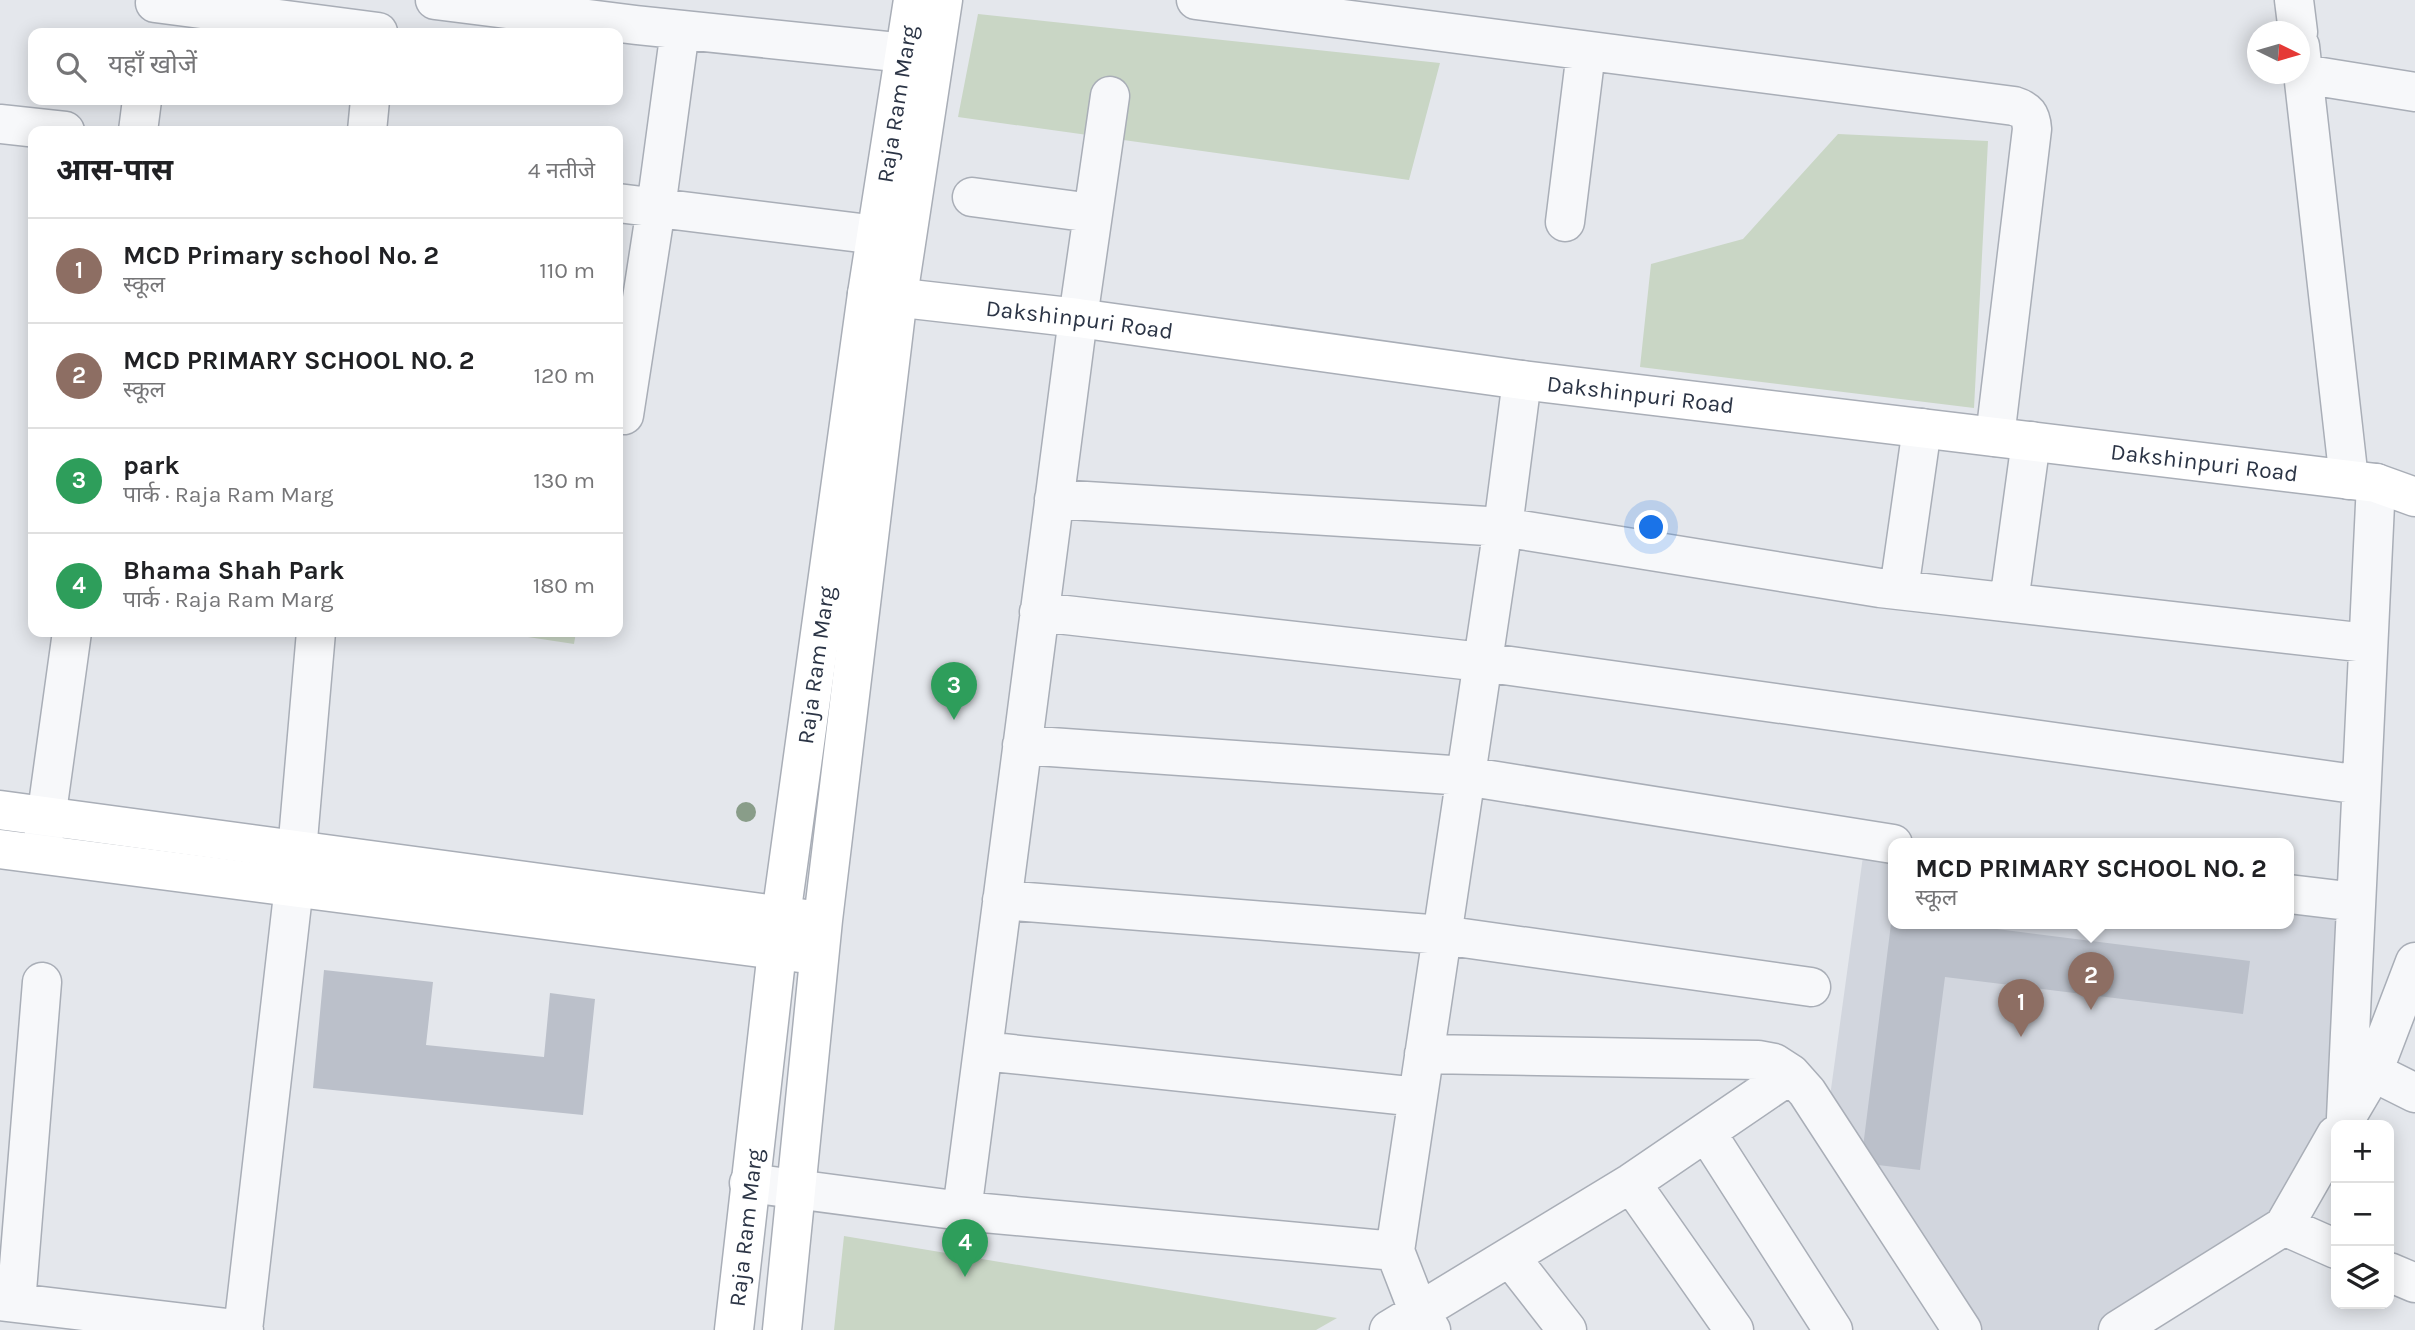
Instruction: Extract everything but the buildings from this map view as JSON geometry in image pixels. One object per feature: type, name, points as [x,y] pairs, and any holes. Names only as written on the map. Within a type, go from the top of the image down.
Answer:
[{"type":"street","points":[[435,0],[638,12],[680,30],[906,53]]},
{"type":"street","name":"Raja Ram Marg","points":[[782,1330],[883,295],[877,235],[914,0]]},
{"type":"street","name":"Raja Ram Marg","points":[[734,1330],[778,933],[883,295],[943,0]]},
{"type":"street","points":[[1196,0],[2014,106],[2025,110],[2031,118],[2032,129],[2013,439],[2009,602]]},
{"type":"street","points":[[2294,0],[2297,21]]},
{"type":"street","points":[[154,12],[380,22]]},
{"type":"street","points":[[624,415],[680,30]]},
{"type":"street","points":[[1565,222],[1586,52]]},
{"type":"street","points":[[2310,63],[2415,92]]},
{"type":"street","points":[[2304,84],[2362,482],[2367,643],[2356,902],[2341,1120]]},
{"type":"street","points":[[962,1211],[1078,318],[1110,96]]},
{"type":"street","points":[[139,126],[141,105]]},
{"type":"street","points":[[367,126],[370,105]]},
{"type":"street","points":[[0,124],[28,127]]},
{"type":"street","points":[[972,197],[1093,213]]},
{"type":"street","points":[[623,204],[877,235]]},
{"type":"street","name":"Dakshinpuri Road","points":[[883,295],[1078,318],[1522,380],[2362,482],[2415,496]]},
{"type":"street","points":[[1522,380],[1503,527],[1395,1251],[1413,1324],[1510,1257],[1631,1183],[1791,1074]]},
{"type":"street","points":[[1899,590],[1922,428]]},
{"type":"street","points":[[1054,499],[1503,527],[1899,590],[2367,643]]},
{"type":"street","points":[[1039,612],[1482,662],[2361,785]]},
{"type":"street","points":[[40,854],[71,637]]},
{"type":"street","points":[[42,982],[8,1302],[244,1330],[295,868],[316,637]]},
{"type":"street","points":[[1022,745],[1465,776],[1888,843]]},
{"type":"street","points":[[0,810],[47,817],[295,868],[821,938]]},
{"type":"street","points":[[0,849],[40,854],[295,868]]},
{"type":"street","points":[[2294,895],[2356,902]]},
{"type":"street","points":[[1002,900],[1442,935],[1811,987]]},
{"type":"street","points":[[2344,1120],[2372,1072],[2415,962]]},
{"type":"street","points":[[983,1051],[1418,1097]]},
{"type":"street","points":[[1424,1054],[1758,1060],[1774,1063],[1791,1074],[1807,1092],[1962,1330]]},
{"type":"street","points":[[2372,1072],[2415,1093]]},
{"type":"street","points":[[1706,1132],[1833,1330]]},
{"type":"street","points":[[2118,1330],[2284,1226],[2331,1144]]},
{"type":"street","points":[[749,1183],[962,1211],[1395,1251]]},
{"type":"street","points":[[1631,1183],[1734,1330]]},
{"type":"street","points":[[2284,1226],[2331,1247]]},
{"type":"street","points":[[1510,1257],[1567,1330]]},
{"type":"street","points":[[2394,1274],[2415,1283]]},
{"type":"shaded area","points":[[1864,849],[1888,852],[1888,929],[2294,929],[2294,902],[2345,908],[2335,1116],[2274,1223],[2104,1330],[1972,1330],[1828,1111]]},
{"type":"green space","points":[[978,14],[1440,63],[1409,180],[958,117]]},
{"type":"green space","points":[[1838,134],[1988,141],[1974,408],[1640,367],[1651,264],[1743,239]]},
{"type":"green space","points":[[527,637],[575,637],[574,644]]},
{"type":"green space","points":[[844,1236],[1337,1318],[1316,1330],[834,1330]]},
{"type":"place","name":"park","points":[[954,720]]},
{"type":"place","name":"MCD PRIMARY SCHOOL NO. 2","points":[[2091,1010]]},
{"type":"place","name":"MCD Primary school No. 2","points":[[2021,1037]]},
{"type":"place","name":"Bhama Shah Park","points":[[965,1277]]}]
